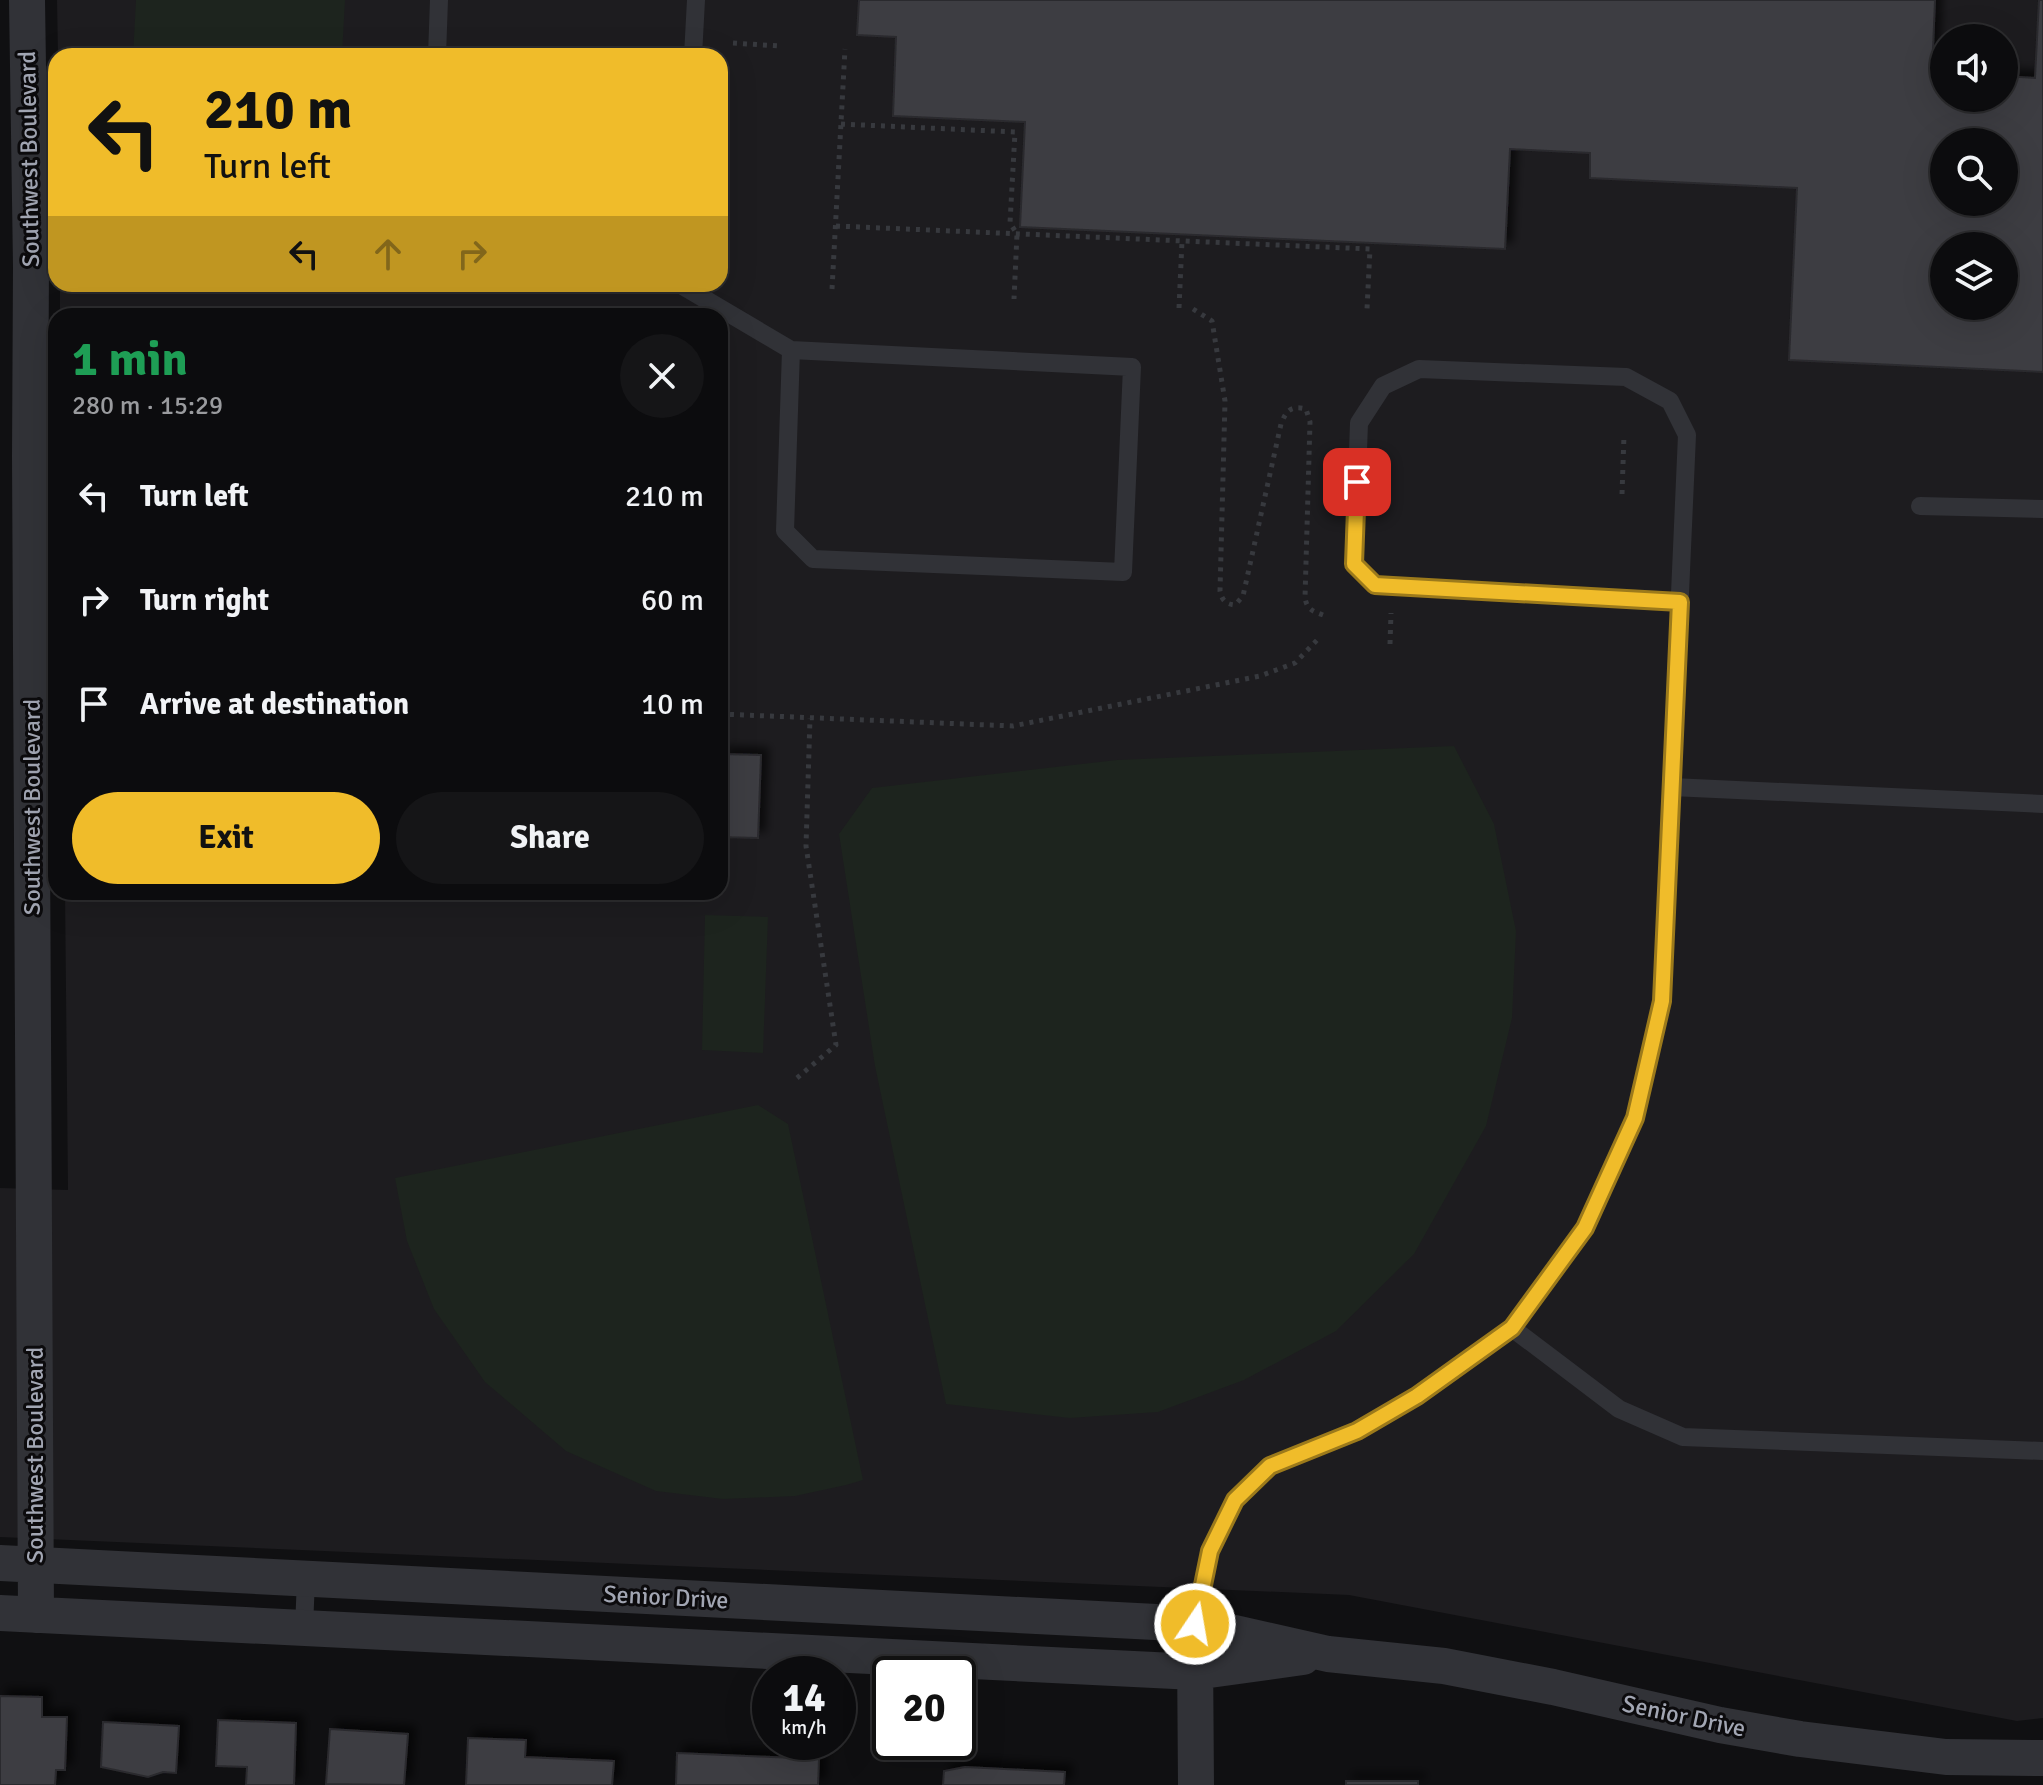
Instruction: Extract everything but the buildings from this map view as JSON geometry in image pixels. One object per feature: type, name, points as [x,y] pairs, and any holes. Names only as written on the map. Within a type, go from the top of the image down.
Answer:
[{"type":"street","name":"Southwest Boulevard","points":[[27,0],[37,266],[16,936],[36,1615]]},
{"type":"street","name":"Senior Drive","points":[[0,1563],[1195,1624],[1328,1654],[1444,1666],[1800,1739],[1946,1757],[2043,1758]]},
{"type":"street","name":"Senior Drive","points":[[0,1613],[1195,1672],[1328,1654]]},
{"type":"street","points":[[1195,1624],[1196,1785]]},
{"type":"lane","points":[[437,48],[439,0]]},
{"type":"lane","points":[[693,48],[696,0]]},
{"type":"lane","points":[[694,292],[721,308]]},
{"type":"lane","points":[[728,312],[791,350],[1132,367],[1123,572],[813,559],[785,531],[791,350]]},
{"type":"lane","points":[[1195,1624],[1210,1551],[1235,1500],[1270,1466],[1357,1431],[1417,1396],[1512,1328],[1585,1228],[1635,1118],[1662,1001],[1672,787],[1680,602],[1687,435],[1670,401],[1626,377],[1419,369],[1383,386],[1359,423],[1354,564],[1375,585],[1680,602]]},
{"type":"lane","points":[[1920,506],[2043,509]]},
{"type":"lane","points":[[1672,787],[2043,804]]},
{"type":"lane","points":[[1512,1328],[1619,1409],[1683,1437],[2043,1451]]},
{"type":"lane","points":[[304,1628],[306,1579]]},
{"type":"path","points":[[733,43],[780,46]]},
{"type":"path","points":[[832,289],[845,49]]},
{"type":"path","points":[[841,124],[1015,132],[1010,223],[1017,234],[1014,299]]},
{"type":"path","points":[[836,226],[1370,249],[1367,309]]},
{"type":"path","points":[[1179,308],[1182,241]]},
{"type":"path","points":[[1193,309],[1212,321],[1225,401],[1222,599],[1235,605],[1243,596],[1281,424],[1290,408],[1299,407],[1306,409],[1310,422],[1305,598],[1306,606],[1311,611],[1323,615]]},
{"type":"path","points":[[1622,494],[1624,435]]},
{"type":"path","points":[[728,714],[1013,726],[1260,676],[1295,663],[1320,637]]},
{"type":"path","points":[[797,1078],[836,1045],[806,846],[810,718]]},
{"type":"shaded area","points":[[57,0],[2043,0],[2043,1718],[2017,1721],[1349,1595],[0,1537],[0,1188],[68,1190],[65,900],[728,900],[728,308],[60,308],[60,292],[728,292],[728,48],[58,48]]},
{"type":"shaded area","points":[[136,0],[345,0],[342,48],[133,48]]},
{"type":"shaded area","points":[[1454,746],[1494,824],[1516,931],[1512,1018],[1486,1126],[1414,1254],[1336,1331],[1244,1380],[1158,1412],[1070,1418],[946,1404],[875,1066],[839,834],[872,788],[1117,760]]},
{"type":"shaded area","points":[[705,915],[768,917],[763,1053],[702,1050]]},
{"type":"shaded area","points":[[758,1105],[788,1124],[863,1480],[795,1496],[723,1499],[656,1491],[566,1451],[485,1382],[434,1309],[407,1241],[395,1178]]},
{"type":"route","points":[[1195,1624],[1210,1551],[1235,1500],[1270,1466],[1357,1431],[1417,1396],[1512,1328],[1585,1228],[1635,1118],[1662,1001],[1680,602],[1375,585],[1354,564],[1357,482]]}]
